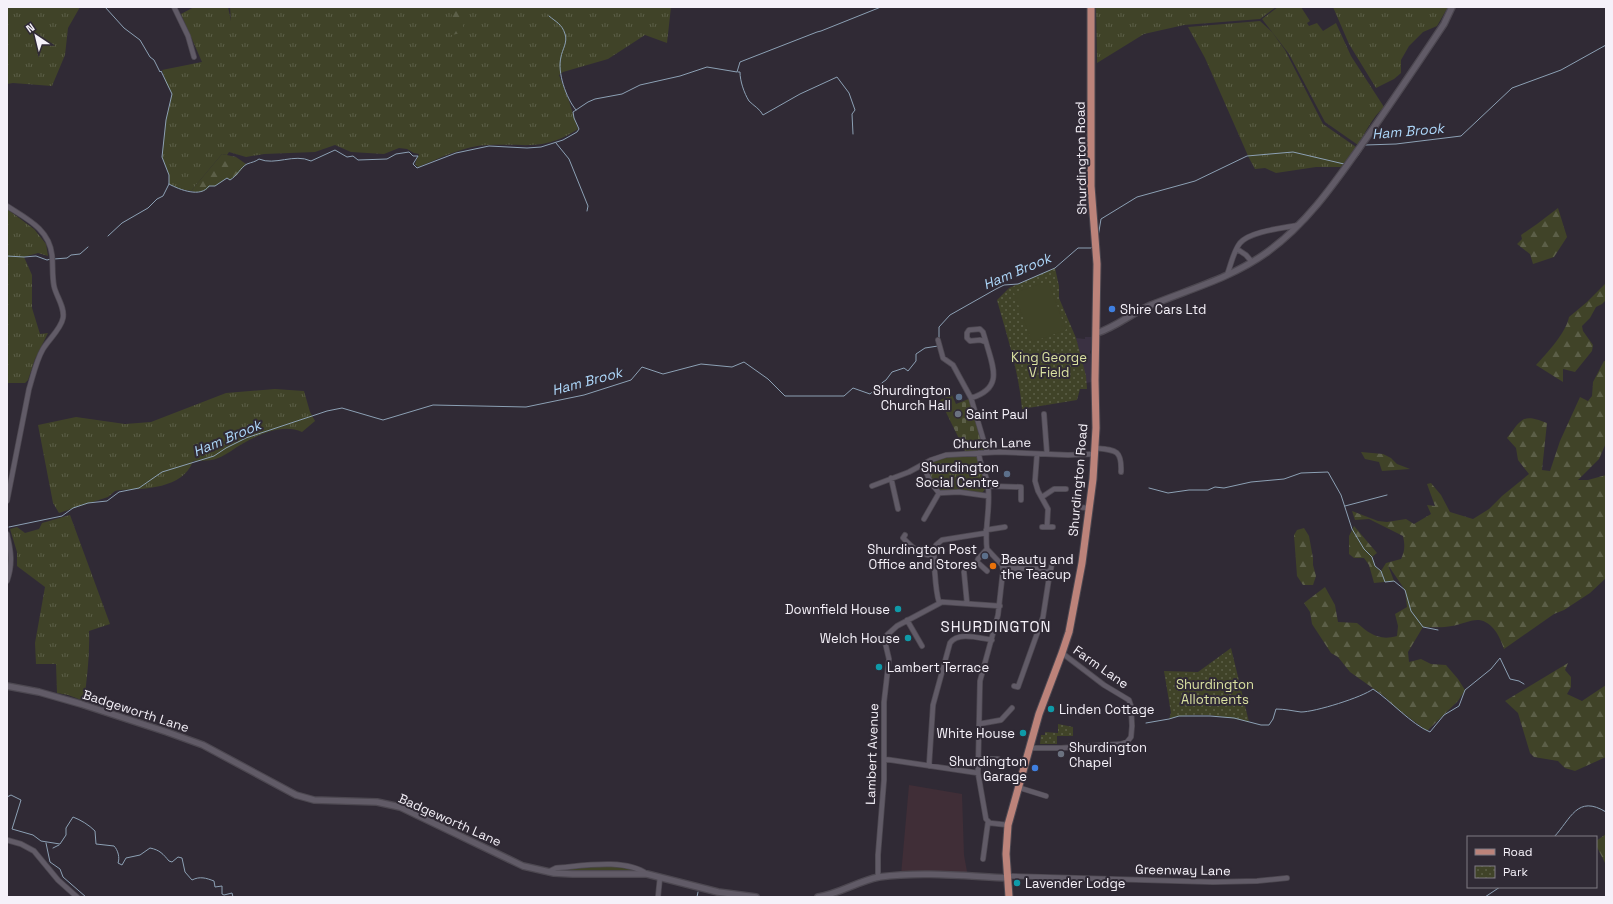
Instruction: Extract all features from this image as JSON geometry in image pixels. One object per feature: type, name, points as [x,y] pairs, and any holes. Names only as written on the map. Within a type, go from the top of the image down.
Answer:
[{"type":"main road","name":"Shurdington Road","points":[[1009,897],[1006,854],[1008,825],[1017,787],[1039,714],[1062,653],[1073,613],[1089,508],[1095,451],[1097,264],[1091,186],[1091,7]]},
{"type":"street","points":[[174,7],[188,36],[194,57]]},
{"type":"street","points":[[1097,333],[1150,306],[1228,275],[1266,253],[1299,225],[1322,200],[1355,155],[1444,24],[1452,7]]},
{"type":"street","points":[[7,206],[35,224],[47,236],[52,253],[54,285],[63,316],[60,324],[43,349],[29,389],[7,501]]},
{"type":"street","points":[[1228,275],[1237,248],[1241,242],[1248,237],[1299,225]]},
{"type":"street","points":[[1237,248],[1252,262]]},
{"type":"street","points":[[938,340],[943,358],[952,365],[971,398],[987,452]]},
{"type":"street","points":[[971,398],[985,392],[993,381],[993,369],[986,342]]},
{"type":"street","points":[[1044,414],[1047,454]]},
{"type":"street","name":"Church Lane","points":[[872,486],[909,472],[931,460],[946,455],[987,452],[1047,454],[1111,450],[1117,453],[1121,460],[1121,472]]},
{"type":"street","points":[[979,453],[979,459],[988,486],[986,531],[987,549],[1003,568],[1000,606],[992,640],[980,676],[978,773],[985,817],[991,824],[1008,825]]},
{"type":"street","points":[[1037,454],[1035,481],[1048,509],[1044,527],[1053,528]]},
{"type":"street","points":[[923,465],[931,483],[939,494]]},
{"type":"street","points":[[891,478],[898,509]]},
{"type":"street","points":[[988,486],[1021,487],[1021,500]]},
{"type":"street","points":[[1042,497],[1054,489],[1066,489]]},
{"type":"street","points":[[939,494],[959,492],[988,496]]},
{"type":"street","points":[[924,519],[939,494]]},
{"type":"street","points":[[1075,506],[1089,508]]},
{"type":"street","points":[[939,602],[937,595],[934,555],[935,547],[940,541],[1005,527]]},
{"type":"street","points":[[7,534],[12,556],[7,581]]},
{"type":"street","points":[[902,538],[916,550],[931,556],[934,555]]},
{"type":"street","points":[[987,549],[978,558],[978,562],[987,571]]},
{"type":"street","points":[[1047,573],[1051,569],[1052,562]]},
{"type":"street","points":[[1003,568],[1040,569],[1047,573],[1049,578],[1043,617],[1018,687]]},
{"type":"street","points":[[964,572],[967,603]]},
{"type":"street","points":[[922,646],[907,620],[939,602],[1000,606]]},
{"type":"street","name":"Lambert Avenue","points":[[878,878],[884,759],[884,702],[889,659],[885,642],[889,632],[907,620]]},
{"type":"street","points":[[929,766],[933,705],[949,646],[954,638],[962,636],[992,640]]},
{"type":"street","name":"Farm Lane","points":[[1029,748],[1061,748],[1121,744],[1127,742],[1131,737],[1132,720],[1129,700],[1104,685],[1062,653]]},
{"type":"street","name":"Badgeworth Lane","points":[[7,686],[38,692],[81,704],[203,745],[296,795],[314,800],[369,801],[400,807],[523,866],[548,872],[577,874],[647,874],[718,892],[756,897]]},
{"type":"street","points":[[979,724],[1003,719],[1012,708]]},
{"type":"street","points":[[884,759],[978,773]]},
{"type":"street","points":[[978,759],[998,759]]},
{"type":"street","points":[[1017,787],[1046,796]]},
{"type":"street","points":[[983,859],[988,822]]},
{"type":"street","points":[[7,840],[20,844],[34,851],[58,880],[77,897]]},
{"type":"street","points":[[548,872],[556,868],[610,864],[640,869],[647,874]]},
{"type":"street","points":[[818,897],[878,878],[930,874],[1008,877]]},
{"type":"street","points":[[658,897],[660,877]]},
{"type":"street","name":"Greenway Lane","points":[[1008,877],[1224,882],[1287,878]]},
{"type":"shaded area","points":[[1085,337],[1092,337],[1093,349],[1090,351],[1092,355],[1092,382],[1086,383],[1076,338],[1085,339]]},
{"type":"shaded area","points":[[909,785],[962,794],[964,855],[968,877],[901,875]]},
{"type":"green space","points":[[7,7],[80,7],[68,28],[65,55],[52,86],[13,83],[7,84]]},
{"type":"green space","points":[[194,7],[228,7],[231,21],[230,7],[671,7],[667,43],[645,35],[608,59],[563,72],[559,75],[578,129],[554,141],[534,145],[479,146],[452,153],[418,167],[415,164],[419,154],[407,149],[399,148],[384,154],[351,152],[335,145],[315,152],[264,154],[246,157],[229,152],[227,155],[222,154],[191,191],[180,189],[169,184],[169,175],[162,157],[166,120],[172,94],[166,83],[162,70],[202,62],[181,14]]},
{"type":"green space","points":[[452,7],[466,7],[462,33],[451,35]]},
{"type":"green space","points":[[1096,7],[1276,7],[1260,19],[1184,25],[1144,34],[1097,63]]},
{"type":"green space","points":[[1278,7],[1301,7],[1310,21],[1307,23],[1309,26],[1317,23],[1323,31],[1336,23],[1351,56],[1384,107],[1373,120],[1358,145],[1325,122],[1289,54],[1262,19]]},
{"type":"green space","points":[[1333,7],[1448,7],[1437,26],[1423,32],[1409,46],[1401,60],[1401,73],[1394,79],[1376,88],[1349,44]]},
{"type":"green space","points":[[1260,21],[1272,32],[1285,50],[1323,124],[1356,147],[1341,167],[1316,167],[1276,173],[1265,168],[1255,169],[1205,58],[1188,27]]},
{"type":"green space","points":[[222,154],[236,157],[246,164],[237,175],[230,180],[227,178],[215,186],[210,186],[202,192],[191,191]]},
{"type":"green space","points":[[1558,208],[1567,237],[1554,257],[1533,264],[1530,254],[1517,244],[1522,239],[1521,235]]},
{"type":"green space","points":[[7,209],[34,229],[46,244],[48,256],[38,253],[24,257],[32,275],[32,308],[40,334],[48,333],[35,359],[28,380],[25,383],[7,383]]},
{"type":"green space","name":"King George V Field","points":[[1055,268],[1059,286],[1059,298],[1076,338],[1086,376],[1087,389],[1080,389],[1077,400],[1022,409],[1009,341],[997,300],[1009,288]]},
{"type":"green space","points":[[1048,281],[1066,330],[1032,342],[1014,293]]},
{"type":"green space","points":[[1606,283],[1606,300],[1596,307],[1590,318],[1582,326],[1583,331],[1593,345],[1592,351],[1575,372],[1563,369],[1563,382],[1536,365],[1560,336],[1569,317]]},
{"type":"green space","points":[[1604,361],[1606,361],[1606,443],[1599,459],[1578,480],[1588,480],[1606,475],[1606,578],[1590,593],[1564,610],[1554,614],[1504,649],[1495,631],[1484,621],[1469,621],[1448,627],[1423,627],[1408,652],[1409,662],[1421,659],[1431,664],[1446,665],[1465,690],[1458,701],[1427,731],[1395,707],[1384,696],[1350,672],[1338,657],[1331,653],[1312,624],[1310,612],[1304,603],[1325,587],[1335,605],[1338,622],[1357,623],[1375,636],[1385,638],[1397,636],[1398,626],[1395,614],[1407,607],[1405,590],[1388,565],[1394,581],[1374,583],[1369,565],[1364,558],[1354,558],[1349,554],[1349,536],[1354,526],[1377,553],[1372,557],[1375,566],[1381,571],[1386,563],[1401,559],[1404,548],[1403,536],[1369,519],[1355,520],[1352,511],[1378,521],[1387,522],[1406,519],[1414,524],[1431,514],[1427,505],[1435,506],[1427,484],[1431,483],[1441,495],[1450,512],[1473,519],[1489,509],[1502,496],[1529,474],[1518,460],[1516,448],[1507,438],[1520,422],[1527,418],[1532,418],[1547,423],[1542,470],[1550,471],[1560,441],[1580,397],[1588,401],[1592,396],[1593,382]]},
{"type":"green space","points":[[275,389],[304,391],[310,412],[315,421],[302,432],[280,429],[264,433],[215,459],[193,461],[188,470],[181,477],[162,486],[115,491],[108,497],[59,513],[53,503],[38,425],[76,417],[125,424],[151,422],[226,393]]},
{"type":"green space","points":[[952,395],[956,404],[971,398],[987,452],[966,453],[940,400]]},
{"type":"green space","points":[[1361,452],[1383,454],[1391,458],[1397,464],[1410,469],[1382,471],[1379,462],[1365,459]]},
{"type":"green space","points":[[979,453],[988,486],[978,495],[937,491],[923,465],[946,455]]},
{"type":"green space","points":[[70,515],[110,624],[89,631],[89,657],[84,701],[68,695],[57,693],[56,664],[36,664],[35,643],[45,587],[17,566],[17,552],[10,529],[17,527],[25,533],[39,529],[42,523]]},
{"type":"green space","points":[[1304,528],[1309,536],[1316,576],[1313,585],[1303,585],[1297,576],[1294,535],[1297,530]]},
{"type":"green space","name":"Shurdington Allotments","points":[[1231,648],[1249,722],[1209,715],[1188,715],[1169,719],[1171,713],[1164,671],[1198,672]]},
{"type":"green space","points":[[1568,663],[1565,670],[1571,677],[1571,687],[1567,694],[1582,701],[1606,685],[1606,757],[1575,771],[1565,768],[1558,761],[1534,757],[1530,753],[1518,713],[1505,701]]},
{"type":"green space","points":[[1058,724],[1073,727],[1073,736],[1057,736],[1057,744],[1040,744],[1041,735],[1045,735],[1045,732],[1058,733]]},
{"type":"green space","points":[[1606,834],[1606,865],[1597,847],[1597,840]]},
{"type":"green space","points":[[608,866],[639,871],[556,871],[588,867]]},
{"type":"waterway","points":[[105,7],[124,28],[140,40],[150,57],[154,60],[160,72],[161,71],[172,94],[166,120],[162,157],[169,175],[169,184],[163,196],[157,199],[148,208],[122,223],[108,236]]},
{"type":"waterway","points":[[169,184],[190,192],[201,192],[209,186],[215,186],[227,178],[230,180],[245,165],[259,159],[271,161],[298,158],[311,161],[335,150],[347,157],[353,156],[358,160],[387,159],[396,154],[409,152],[413,156],[418,156],[413,164],[417,168],[456,153],[489,146],[527,148],[541,147],[563,140],[577,132],[579,129],[573,112],[595,99],[622,94],[640,85],[680,76],[707,67],[737,72],[740,62],[881,7]]},
{"type":"waterway","points":[[549,16],[560,25],[566,37],[561,57],[560,70],[563,85],[572,105],[576,110]]},
{"type":"waterway","name":"Ham Brook","points":[[1357,157],[1365,145],[1396,144],[1461,136],[1512,88],[1561,70],[1606,45]]},
{"type":"waterway","points":[[738,72],[740,72],[745,94],[749,101],[759,109],[763,115],[800,94],[837,77],[849,93],[855,110],[852,114],[853,134]]},
{"type":"waterway","points":[[556,143],[569,159],[588,206],[587,211]]},
{"type":"waterway","name":"Ham Brook","points":[[1098,237],[1101,219],[1137,197],[1195,181],[1247,156],[1293,152],[1344,164]]},
{"type":"waterway","points":[[54,259],[67,258],[71,255],[80,254],[88,247]]},
{"type":"waterway","name":"Ham Brook","points":[[939,338],[939,327],[950,315],[1004,285],[1018,284],[1055,268],[1078,248],[1092,247]]},
{"type":"waterway","points":[[7,256],[36,256],[47,260],[51,259]]},
{"type":"waterway","name":"Ham Brook","points":[[9,527],[62,516],[73,508],[88,503],[107,501],[119,492],[139,488],[162,472],[214,456],[246,438],[327,411],[342,408],[383,420],[433,405],[526,407],[584,395],[631,380],[642,367],[663,374],[701,364],[732,367],[744,362],[768,379],[785,396],[844,396],[853,388],[870,394],[886,380],[892,372],[904,368],[908,371],[916,361],[916,354],[925,348],[938,346]]},
{"type":"waterway","points":[[1149,488],[1168,493],[1189,490],[1208,490],[1215,487],[1224,488],[1251,482],[1284,479],[1301,473],[1328,472],[1341,495],[1352,529],[1364,549],[1372,557],[1375,566],[1381,571],[1385,582],[1394,581],[1405,590],[1411,611],[1423,627],[1438,630]]},
{"type":"waterway","points":[[1345,506],[1387,495]]},
{"type":"waterway","points":[[1146,723],[1179,716],[1210,716],[1234,718],[1261,725],[1269,725],[1273,719],[1276,709],[1301,712],[1317,710],[1350,700],[1373,689],[1408,718],[1430,732],[1444,715],[1459,706],[1465,690],[1491,669],[1500,658],[1510,679],[1524,684]]},
{"type":"waterway","points":[[7,797],[11,795],[21,800],[12,829],[33,835],[41,841],[60,844],[66,835],[66,828],[73,817],[85,823],[95,831],[96,844],[114,846],[118,854],[118,863],[122,865],[126,858],[140,855],[150,848],[161,853],[172,862],[178,857],[182,858],[185,872],[192,880],[203,878],[214,881],[215,887],[222,886],[222,894],[232,893],[233,897]]},
{"type":"waterway","points":[[1555,836],[1570,816],[1581,807],[1596,807],[1606,812]]},
{"type":"waterway","points":[[46,843],[50,862],[60,869],[63,877],[86,897]]},
{"type":"waterway","points":[[53,848],[59,845]]},
{"type":"waterway","points":[[1485,897],[1498,888]]},
{"type":"waterway","points":[[697,897],[698,892]]},
{"type":"place","name":"Shire Cars Ltd","points":[[1112,309]]},
{"type":"place","name":"Shurdington Church Hall","points":[[959,397]]},
{"type":"place","name":"Saint Paul","points":[[958,414]]},
{"type":"place","name":"Shurdington Social Centre","points":[[1007,474]]},
{"type":"place","name":"Shurdington Post Office and Stores","points":[[985,556]]},
{"type":"place","name":"Beauty and the Teacup","points":[[993,566]]},
{"type":"place","name":"Downfield House","points":[[898,609]]},
{"type":"place","name":"Welch House","points":[[908,638]]},
{"type":"place","name":"Lambert Terrace","points":[[879,667]]},
{"type":"place","name":"Linden Cottage","points":[[1051,709]]},
{"type":"place","name":"White House","points":[[1023,733]]},
{"type":"place","name":"Shurdington Chapel","points":[[1061,754]]},
{"type":"place","name":"Shurdington Garage","points":[[1035,768]]},
{"type":"place","name":"Lavender Lodge","points":[[1017,883]]},
{"type":"district","name":"SHURDINGTON","points":[[996,626]]}]
